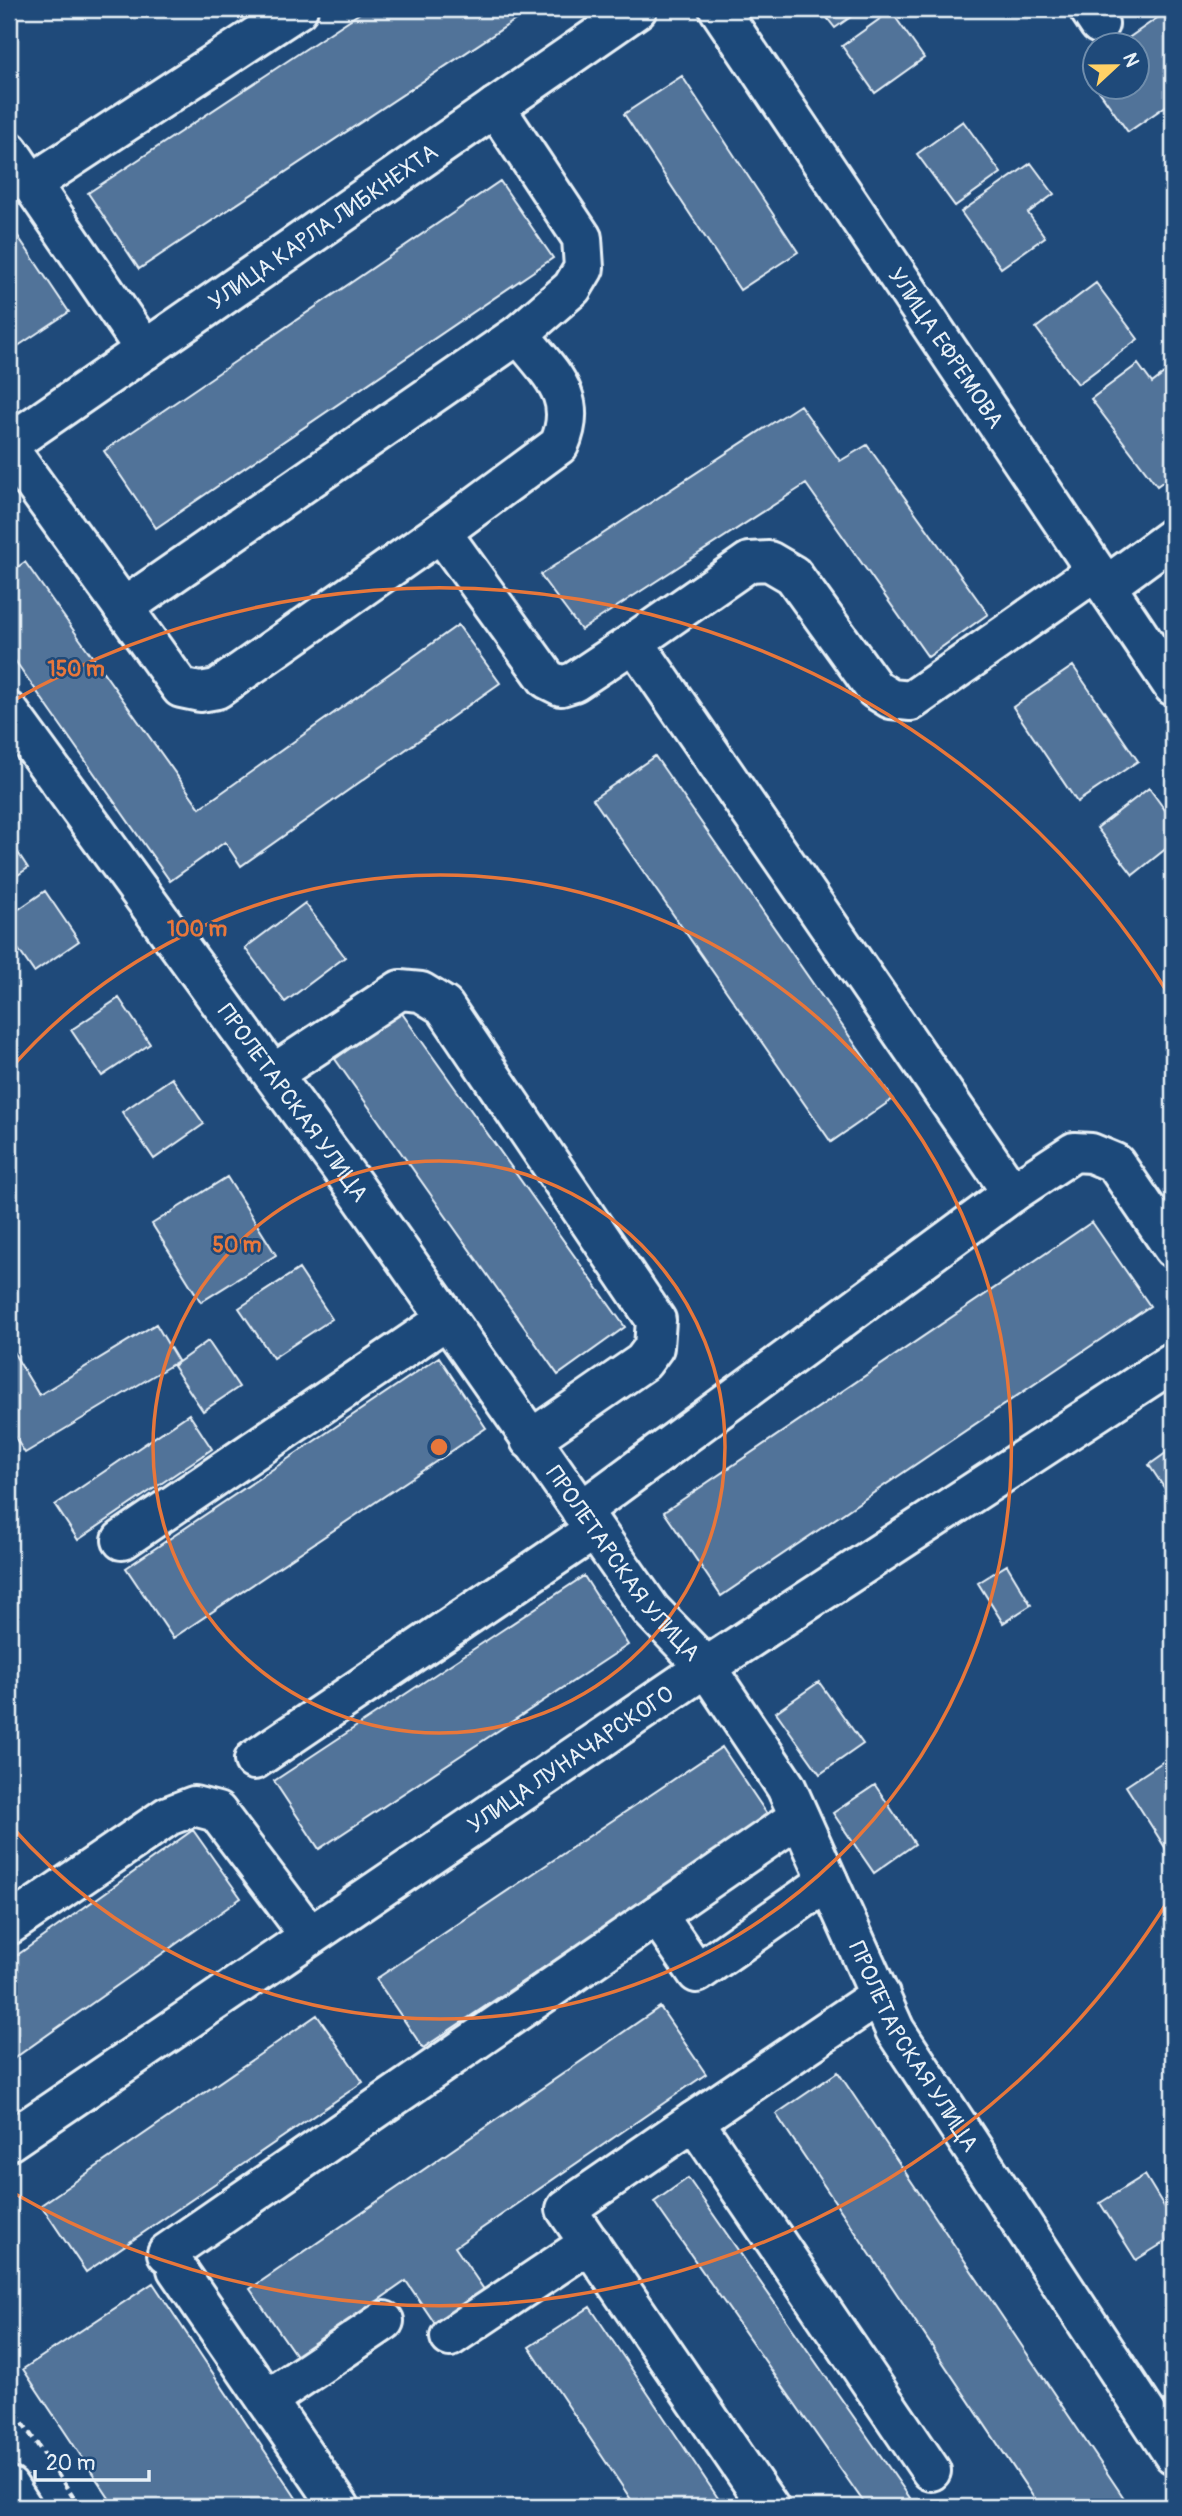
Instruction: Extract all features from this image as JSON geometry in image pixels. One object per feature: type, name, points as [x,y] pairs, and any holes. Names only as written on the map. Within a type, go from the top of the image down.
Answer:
[{"type":"street","points":[[31,184],[298,9]]},
{"type":"street","name":"УЛИЦА КАРЛА ЛИБКНЕХТА","points":[[9,447],[637,9]]},
{"type":"street","name":"УЛИЦА ЕФРЕМОВА","points":[[719,9],[1101,578],[1167,664]]},
{"type":"street","points":[[123,608],[519,334],[572,288],[584,268],[582,238],[495,107]]},
{"type":"street","points":[[9,151],[145,350]]},
{"type":"street","points":[[9,447],[181,688],[200,692],[217,689],[441,532],[559,445],[568,425],[567,398],[519,334]]},
{"type":"street","points":[[441,532],[547,679],[561,686],[574,682],[749,562],[769,561],[793,575],[875,689],[891,699],[911,701],[1101,578],[1173,537]]},
{"type":"street","points":[[634,642],[1012,1193]]},
{"type":"street","name":"ПРОЛЕТАРСКАЯ УЛИЦА","points":[[9,712],[273,1074],[651,1611],[706,1667],[786,1787],[895,2030],[1173,2454]]},
{"type":"street","points":[[273,1074],[400,990],[421,992],[444,1006],[656,1320],[654,1347],[643,1362],[530,1440]]},
{"type":"street","points":[[254,1760],[587,1521],[1012,1193],[1074,1152],[1091,1153],[1115,1163],[1173,1248]]},
{"type":"street","points":[[122,1540],[447,1319]]},
{"type":"street","name":"УЛИЦА ЛУНАЧАРСКОГО","points":[[9,2141],[706,1667],[1173,1362]]},
{"type":"street","points":[[9,1925],[168,1816],[194,1806],[217,1812],[310,1936]]},
{"type":"street","points":[[340,2507],[172,2261],[799,1817]]},
{"type":"street","points":[[657,1915],[697,1973],[828,1881]]},
{"type":"street","points":[[769,2507],[566,2209],[880,1995]]},
{"type":"street","points":[[694,2121],[931,2471]]},
{"type":"street","points":[[450,2337],[590,2243]]},
{"type":"street","points":[[267,2400],[384,2321]]},
{"type":"street","points":[[9,2487],[22,2507]]},
{"type":"path","points":[[9,2403],[80,2507]]},
{"type":"building","points":[[366,9],[532,9],[139,269],[88,193]]},
{"type":"building","points":[[820,9],[862,9],[835,28]]},
{"type":"building","points":[[1173,9],[1173,101],[1128,132],[1107,102],[1150,102],[1150,32],[1137,32]]},
{"type":"building","points":[[891,11],[924,58],[875,93],[842,46]]},
{"type":"building","points":[[682,76],[798,252],[740,290],[624,114]]},
{"type":"building","points":[[963,121],[1001,173],[955,206],[917,154]]},
{"type":"building","points":[[1031,163],[1054,194],[1028,213],[1045,237],[1001,268],[961,212]]},
{"type":"building","points":[[500,181],[553,258],[156,528],[104,451]]},
{"type":"building","points":[[9,223],[69,312],[9,352]]},
{"type":"building","points":[[1096,283],[1138,339],[1078,384],[1036,328]]},
{"type":"building","points":[[1138,364],[1152,383],[1173,367],[1173,474],[1157,486],[1091,399]]},
{"type":"building","points":[[800,405],[840,461],[867,445],[988,614],[928,657],[806,484],[581,630],[540,575]]},
{"type":"building","points":[[25,562],[200,808],[458,625],[500,683],[241,866],[225,842],[170,881],[9,652],[9,573]]},
{"type":"building","points":[[1073,666],[1138,761],[1077,802],[1013,707]]},
{"type":"building","points":[[655,756],[893,1099],[831,1142],[593,799]]},
{"type":"building","points":[[1149,788],[1173,821],[1173,843],[1133,875],[1097,828]]},
{"type":"building","points":[[9,839],[28,868],[9,881]]},
{"type":"building","points":[[45,891],[79,941],[34,972],[9,936],[9,916]]},
{"type":"building","points":[[305,903],[345,957],[285,1002],[245,948]]},
{"type":"building","points":[[119,998],[150,1044],[102,1076],[71,1030]]},
{"type":"building","points":[[401,1012],[625,1327],[558,1375],[335,1059]]},
{"type":"building","points":[[172,1078],[204,1124],[154,1159],[122,1112]]},
{"type":"building","points":[[227,1177],[276,1255],[201,1302],[152,1224]]},
{"type":"building","points":[[1092,1222],[1150,1306],[721,1596],[664,1512]]},
{"type":"building","points":[[299,1269],[332,1319],[273,1358],[239,1308]]},
{"type":"building","points":[[156,1324],[178,1361],[25,1453],[9,1428],[9,1345],[39,1395]]},
{"type":"building","points":[[208,1341],[239,1387],[203,1411],[173,1366]]},
{"type":"building","points":[[439,1357],[486,1428],[173,1638],[126,1568]]},
{"type":"building","points":[[189,1414],[212,1449],[78,1540],[55,1505]]},
{"type":"building","points":[[1173,1448],[1173,1501],[1149,1465]]},
{"type":"building","points":[[1007,1565],[1031,1605],[1003,1623],[978,1583]]},
{"type":"building","points":[[584,1576],[628,1645],[319,1849],[274,1781]]},
{"type":"building","points":[[819,1682],[863,1744],[820,1774],[776,1712]]},
{"type":"building","points":[[722,1747],[769,1817],[423,2048],[376,1979]]},
{"type":"building","points":[[1173,1755],[1173,1860],[1126,1786]]},
{"type":"building","points":[[875,1785],[915,1844],[874,1873],[833,1813]]},
{"type":"building","points":[[193,1830],[241,1898],[9,2062],[9,1961]]},
{"type":"building","points":[[660,2007],[706,2074],[455,2247],[487,2294],[438,2328],[406,2281],[297,2357],[250,2289]]},
{"type":"building","points":[[317,2015],[363,2082],[86,2272],[41,2205]]},
{"type":"building","points":[[838,2072],[1130,2507],[1040,2507],[776,2114]]},
{"type":"building","points":[[1145,2175],[1173,2221],[1173,2237],[1136,2260],[1100,2203]]},
{"type":"building","points":[[688,2178],[910,2498],[897,2507],[867,2507],[654,2202]]},
{"type":"building","points":[[153,2283],[302,2507],[115,2507],[23,2369]]},
{"type":"building","points":[[590,2307],[724,2507],[636,2507],[529,2347]]}]
